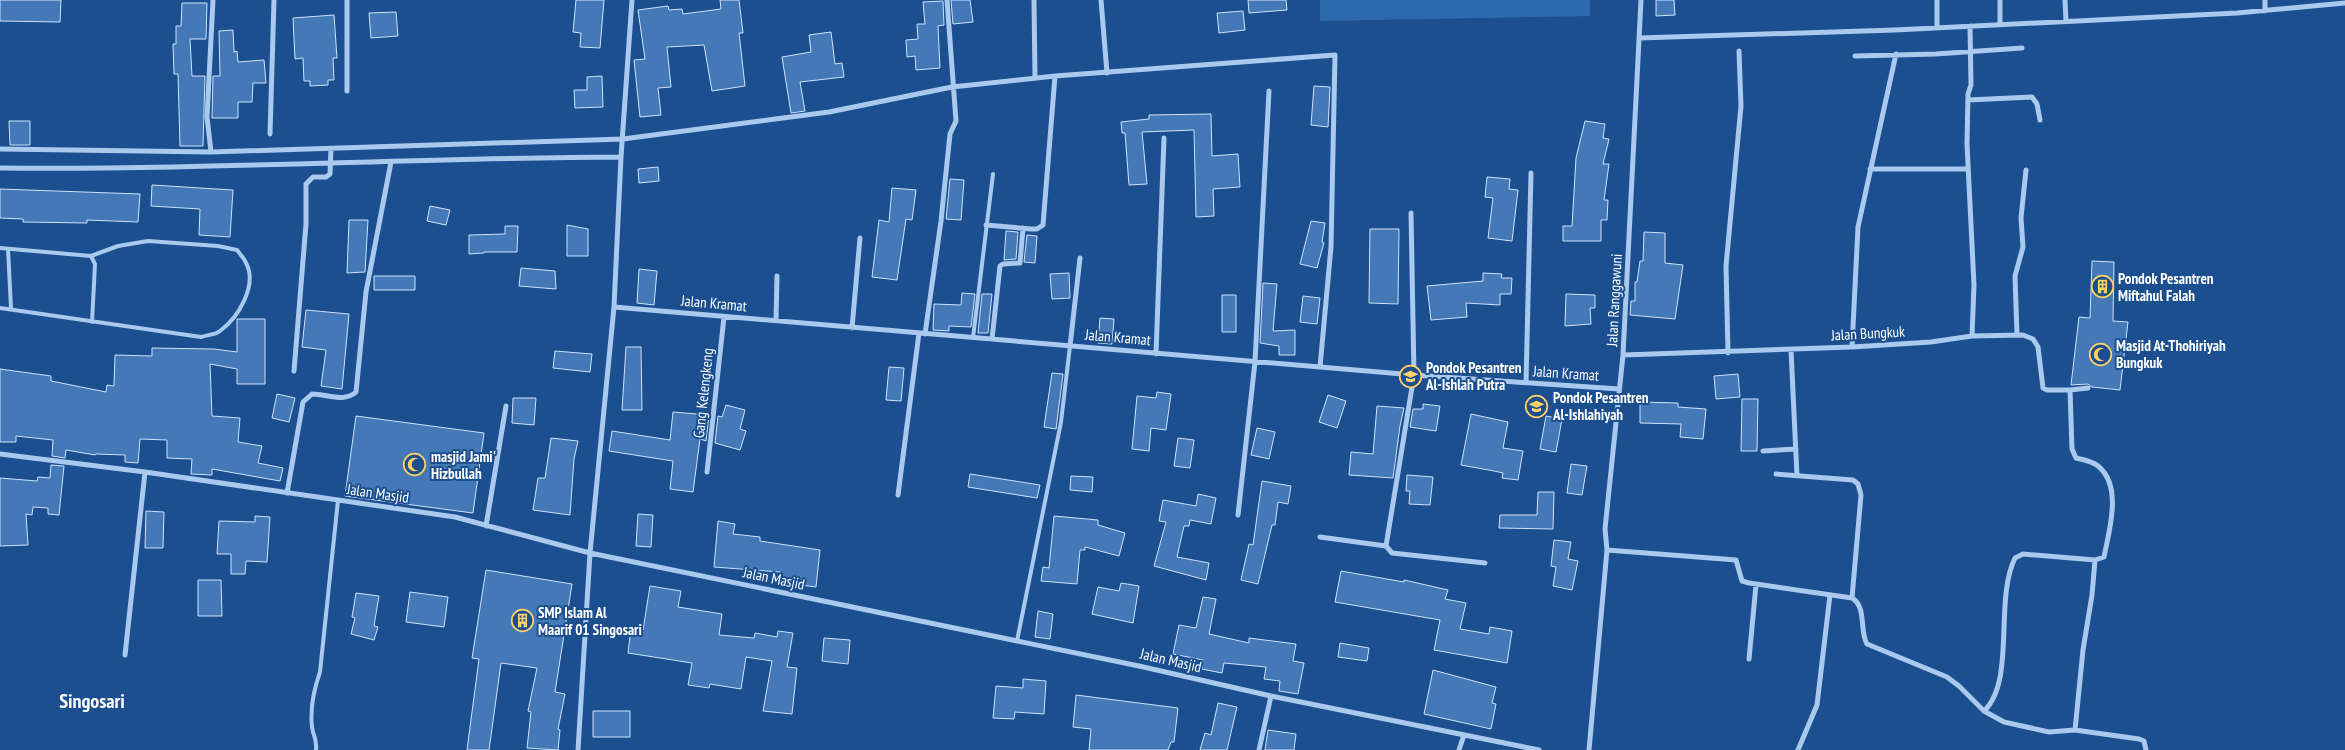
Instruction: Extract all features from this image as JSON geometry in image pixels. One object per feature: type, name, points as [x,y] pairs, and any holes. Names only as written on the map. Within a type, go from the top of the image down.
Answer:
[{"type":"street","points":[[211,152],[207,117],[213,0]]},
{"type":"street","points":[[270,134],[274,0]]},
{"type":"street","points":[[347,0],[347,91]]},
{"type":"street","points":[[578,750],[590,553],[614,307],[632,0]]},
{"type":"street","points":[[898,495],[941,221],[950,134],[956,121],[947,0]]},
{"type":"street","points":[[1034,0],[1036,78]]},
{"type":"street","points":[[1101,0],[1107,73]]},
{"type":"street","name":"Jalan Ranggawuni","points":[[1590,750],[1607,550],[1606,529],[1623,355],[1641,0]]},
{"type":"street","points":[[1937,0],[1937,28]]},
{"type":"street","points":[[2000,0],[2000,24]]},
{"type":"street","points":[[2065,0],[2066,21]]},
{"type":"street","points":[[2265,0],[2265,12]]},
{"type":"street","points":[[1638,38],[1970,27],[2265,12],[2345,3]]},
{"type":"street","points":[[1970,27],[1971,85],[1968,100],[1968,169],[1974,285],[1972,336]]},
{"type":"street","points":[[1856,56],[2022,48]]},
{"type":"street","points":[[1728,353],[1726,266],[1741,106],[1739,52]]},
{"type":"street","points":[[1852,347],[1858,228],[1896,54]]},
{"type":"street","points":[[0,150],[211,152],[623,140],[829,112],[952,87],[1055,76],[1335,55],[1331,247],[1320,367]]},
{"type":"street","points":[[986,225],[1037,228],[1043,225],[1055,76]]},
{"type":"street","points":[[1238,515],[1255,362],[1269,91]]},
{"type":"street","points":[[1968,100],[2032,97],[2038,104],[2040,120]]},
{"type":"street","points":[[1156,354],[1164,138]]},
{"type":"street","points":[[294,371],[306,224],[306,184],[313,177],[326,177],[330,174],[331,149]]},
{"type":"street","points":[[0,168],[137,169],[622,155]]},
{"type":"street","points":[[287,493],[303,402],[312,394],[344,398],[350,397],[356,392],[366,292],[391,162]]},
{"type":"street","points":[[1870,169],[1968,169]]},
{"type":"street","points":[[2026,170],[2021,218],[2023,247],[2015,276],[2018,335],[2033,339],[2038,348],[2043,388],[2047,390],[2088,388]]},
{"type":"street","points":[[1526,382],[1532,173]]},
{"type":"street","points":[[1386,546],[1414,375],[1411,212]]},
{"type":"street","points":[[992,339],[1000,266],[1003,264],[1020,263],[1023,228]]},
{"type":"street","points":[[852,328],[860,238]]},
{"type":"street","points":[[1070,346],[1080,258]]},
{"type":"street","points":[[776,276],[776,321]]},
{"type":"street","name":"Jalan Kramat","points":[[614,307],[1156,354],[1619,389]]},
{"type":"street","name":"Gang Kelengkeng","points":[[707,472],[724,317]]},
{"type":"street","name":"Jalan Bungkuk","points":[[1623,355],[1728,353],[1852,347],[1931,342],[1972,336],[2018,335]]},
{"type":"street","points":[[1791,350],[1797,476]]},
{"type":"street","points":[[1984,711],[1995,696],[2001,670],[2003,621],[2009,574],[2015,558],[2023,554],[2095,560],[2104,557],[2112,506],[2111,487],[2100,467],[2074,455],[2070,390]]},
{"type":"street","points":[[486,526],[506,406]]},
{"type":"street","points":[[1763,451],[1796,449]]},
{"type":"street","name":"Jalan Masjid","points":[[0,454],[145,472],[455,517],[590,553],[1139,666],[1271,696],[1540,750]]},
{"type":"street","points":[[125,656],[145,472]]},
{"type":"street","points":[[1776,474],[1853,480],[1858,484],[1860,495],[1852,598]]},
{"type":"street","points":[[1320,537],[1386,546],[1392,553],[1485,563]]},
{"type":"street","points":[[1607,550],[1736,560],[1742,581],[1756,585],[1852,598],[1858,602],[1860,608],[1863,638],[1867,644],[1946,677],[1959,686],[1984,711],[2004,722],[2049,732],[2075,730],[2140,739],[2144,741],[2146,750]]},
{"type":"street","points":[[2075,730],[2095,560]]},
{"type":"street","points":[[1749,659],[1756,585]]},
{"type":"street","points":[[1798,750],[1817,705],[1830,595]]},
{"type":"street","points":[[1259,750],[1264,736],[1271,696]]},
{"type":"street","points":[[1459,750],[1464,735]]},
{"type":"lane","points":[[974,338],[993,174]]},
{"type":"lane","points":[[0,248],[91,256],[118,246],[148,241],[218,246],[237,250],[247,264],[250,279],[244,304],[233,319],[218,333],[201,337],[92,322],[11,308],[0,308]]},
{"type":"lane","points":[[8,249],[11,308]]},
{"type":"lane","points":[[91,256],[95,264],[92,322]]},
{"type":"lane","points":[[1017,641],[1061,422],[1070,346]]},
{"type":"lane","points":[[316,750],[317,739],[312,730],[313,699],[320,672],[338,500]]},
{"type":"shaded area","points":[[1320,0],[1590,0],[1590,16],[1320,21]]},
{"type":"building","points":[[0,0],[61,0],[60,22],[0,21]]},
{"type":"building","points":[[576,0],[604,0],[600,48],[580,47],[581,33],[573,32]]},
{"type":"building","points":[[720,0],[739,0],[743,33],[739,33],[745,86],[712,91],[704,45],[667,47],[671,87],[658,88],[661,115],[640,117],[634,60],[645,59],[638,10],[668,6],[669,10],[682,9],[683,14],[721,9]]},
{"type":"building","points":[[951,0],[970,0],[973,22],[953,24]]},
{"type":"building","points":[[1248,0],[1286,0],[1287,10],[1249,13]]},
{"type":"building","points":[[1656,0],[1674,0],[1675,15],[1656,16]]},
{"type":"building","points":[[943,1],[944,25],[938,26],[940,68],[916,70],[915,56],[907,57],[906,40],[918,39],[917,24],[925,24],[923,2]]},
{"type":"building","points":[[182,3],[207,3],[206,39],[190,39],[192,76],[205,76],[203,146],[180,146],[178,74],[174,74],[173,44],[176,44],[176,26],[181,26]]},
{"type":"building","points":[[1243,11],[1245,30],[1219,33],[1217,13]]},
{"type":"building","points":[[396,12],[398,36],[371,38],[369,13]]},
{"type":"building","points":[[334,15],[337,58],[333,58],[334,80],[328,80],[328,85],[310,86],[310,81],[304,81],[303,58],[295,59],[293,18]]},
{"type":"building","points":[[233,30],[234,52],[237,51],[238,62],[264,60],[266,83],[253,83],[252,102],[238,102],[238,118],[212,118],[213,76],[220,76],[219,31]]},
{"type":"building","points":[[831,32],[835,64],[842,63],[844,77],[800,82],[805,111],[791,113],[782,57],[811,52],[809,35]]},
{"type":"building","points":[[602,76],[603,107],[575,108],[574,90],[587,90],[587,77]]},
{"type":"building","points":[[1314,86],[1330,87],[1328,127],[1311,125]]},
{"type":"building","points":[[1211,114],[1212,156],[1238,154],[1240,187],[1213,189],[1214,216],[1196,217],[1194,130],[1142,132],[1147,184],[1129,185],[1125,133],[1122,133],[1121,122],[1149,119],[1149,115]]},
{"type":"building","points":[[9,121],[30,121],[30,145],[10,145]]},
{"type":"building","points":[[1585,121],[1605,124],[1603,138],[1609,139],[1603,164],[1609,164],[1604,200],[1608,200],[1607,220],[1601,220],[1601,241],[1563,241],[1563,226],[1572,226],[1576,158]]},
{"type":"building","points":[[658,167],[659,181],[639,183],[638,169]]},
{"type":"building","points":[[1487,177],[1510,179],[1509,189],[1518,190],[1512,241],[1488,238],[1493,198],[1485,197]]},
{"type":"building","points":[[950,179],[964,180],[961,220],[946,219]]},
{"type":"building","points":[[152,185],[233,190],[230,237],[199,235],[200,209],[151,206]]},
{"type":"building","points":[[892,188],[916,190],[912,220],[906,219],[897,280],[872,277],[879,220],[889,222]]},
{"type":"building","points":[[0,189],[140,194],[138,222],[87,220],[87,223],[23,222],[23,219],[0,218]]},
{"type":"building","points":[[430,206],[450,210],[446,225],[427,221]]},
{"type":"building","points":[[349,220],[368,220],[365,272],[347,273]]},
{"type":"building","points":[[1311,221],[1325,223],[1322,242],[1324,243],[1317,268],[1300,264]]},
{"type":"building","points":[[567,225],[588,229],[588,256],[567,256]]},
{"type":"building","points":[[505,226],[518,226],[517,252],[469,254],[469,235],[505,234]]},
{"type":"building","points":[[1370,229],[1399,229],[1398,304],[1369,303]]},
{"type":"building","points":[[1006,231],[1018,232],[1016,259],[1004,260]]},
{"type":"building","points":[[1644,232],[1665,233],[1665,263],[1683,265],[1675,319],[1630,315],[1631,301],[1635,301],[1635,282],[1637,282],[1640,261],[1643,261]]},
{"type":"building","points":[[1027,235],[1037,236],[1035,263],[1024,262]]},
{"type":"building","name":"Masjid At-Thohiriyah Bungkuk","points":[[2092,261],[2114,262],[2113,321],[2128,322],[2120,390],[2092,387],[2088,384],[2071,385],[2079,317],[2090,318]]},
{"type":"building","points":[[521,268],[555,271],[556,289],[519,286]]},
{"type":"building","points":[[639,269],[657,271],[654,305],[637,303]]},
{"type":"building","points":[[1069,273],[1070,298],[1052,299],[1050,274]]},
{"type":"building","points":[[1483,273],[1502,274],[1501,278],[1512,278],[1511,294],[1500,294],[1500,305],[1466,303],[1467,317],[1431,320],[1427,286],[1483,281]]},
{"type":"building","points":[[374,276],[415,276],[415,290],[374,290]]},
{"type":"building","points":[[1263,283],[1277,284],[1273,331],[1295,330],[1295,355],[1279,355],[1279,346],[1260,343]]},
{"type":"building","points":[[962,293],[975,294],[971,327],[949,326],[949,331],[933,330],[934,304],[961,305]]},
{"type":"building","points":[[982,294],[992,294],[988,333],[978,333]]},
{"type":"building","points":[[1566,294],[1595,295],[1595,308],[1590,308],[1591,324],[1565,326]]},
{"type":"building","points":[[1222,295],[1236,295],[1236,332],[1222,332]]},
{"type":"building","points":[[1303,296],[1320,298],[1317,324],[1300,322]]},
{"type":"building","points":[[306,310],[349,314],[342,389],[321,386],[326,350],[302,347]]},
{"type":"building","points":[[1100,318],[1114,319],[1112,344],[1098,343]]},
{"type":"building","points":[[237,319],[265,319],[265,384],[237,384],[237,369],[210,364],[212,416],[240,418],[238,442],[262,446],[258,463],[283,468],[280,481],[212,469],[212,475],[191,474],[192,459],[167,458],[167,440],[140,439],[138,463],[125,462],[125,455],[95,455],[66,450],[65,458],[52,456],[53,440],[16,436],[16,442],[0,442],[0,369],[51,376],[51,381],[106,392],[107,385],[114,386],[115,355],[152,356],[152,348],[214,349],[237,352]]},
{"type":"building","points":[[626,347],[641,347],[642,410],[622,410]]},
{"type":"building","points":[[555,351],[592,354],[590,372],[553,368]]},
{"type":"building","points":[[889,367],[904,368],[901,401],[886,400]]},
{"type":"building","points":[[1052,373],[1063,374],[1056,429],[1044,427]]},
{"type":"building","points":[[1738,374],[1740,397],[1716,399],[1714,376]]},
{"type":"building","points":[[1157,392],[1171,394],[1166,430],[1151,428],[1149,451],[1132,449],[1137,396],[1156,398]]},
{"type":"building","points":[[277,394],[295,398],[289,422],[272,418]]},
{"type":"building","points":[[1328,395],[1346,401],[1337,428],[1319,422]]},
{"type":"building","points":[[513,398],[536,398],[534,425],[512,423]]},
{"type":"building","points":[[1742,399],[1758,399],[1757,451],[1741,451]]},
{"type":"building","points":[[1640,402],[1678,403],[1678,407],[1706,409],[1703,439],[1680,437],[1681,424],[1640,423]]},
{"type":"building","points":[[1423,404],[1440,406],[1436,431],[1410,427],[1413,409],[1423,409]]},
{"type":"building","points":[[726,405],[745,410],[740,429],[746,431],[740,450],[715,443],[718,416],[722,417]]},
{"type":"building","points":[[1377,406],[1404,408],[1393,478],[1349,475],[1351,452],[1373,454]]},
{"type":"building","points":[[673,412],[709,415],[706,441],[700,439],[693,492],[670,489],[673,461],[609,451],[612,431],[670,440]]},
{"type":"building","points":[[1471,414],[1508,422],[1503,448],[1523,451],[1518,480],[1502,478],[1503,473],[1461,465]]},
{"type":"building","name":"masjid Jami' Hizbullah","points":[[356,416],[484,433],[473,513],[345,496]]},
{"type":"building","points":[[1546,416],[1562,419],[1556,452],[1540,449]]},
{"type":"building","points":[[1257,428],[1275,432],[1269,459],[1251,455]]},
{"type":"building","points":[[551,438],[578,441],[574,459],[570,515],[533,510],[538,478],[545,478]]},
{"type":"building","points":[[1178,438],[1194,440],[1190,468],[1174,466]]},
{"type":"building","points":[[1571,464],[1587,466],[1582,495],[1567,493]]},
{"type":"building","points":[[51,465],[64,466],[59,515],[48,514],[48,508],[33,507],[32,515],[26,514],[28,545],[0,546],[0,478],[37,481],[38,477],[50,478]]},
{"type":"building","points":[[970,474],[1040,485],[1037,498],[968,487]]},
{"type":"building","points":[[1407,475],[1433,477],[1430,505],[1409,504],[1410,491],[1406,491]]},
{"type":"building","points":[[1071,476],[1093,477],[1092,492],[1070,490]]},
{"type":"building","points":[[1262,481],[1291,486],[1288,504],[1278,502],[1275,525],[1272,525],[1258,584],[1241,580],[1249,544],[1253,545]]},
{"type":"building","points":[[1538,492],[1554,492],[1553,529],[1499,528],[1500,515],[1537,515]]},
{"type":"building","points":[[1198,494],[1216,498],[1211,524],[1190,520],[1189,526],[1184,526],[1177,557],[1209,563],[1206,580],[1154,566],[1166,522],[1159,521],[1163,500],[1196,506]]},
{"type":"building","points":[[146,511],[164,512],[163,548],[145,548]]},
{"type":"building","points":[[638,514],[653,515],[651,547],[636,546]]},
{"type":"building","points":[[255,516],[270,517],[267,562],[246,561],[245,574],[231,574],[231,554],[217,554],[219,521],[255,522]]},
{"type":"building","points":[[1054,516],[1098,520],[1098,525],[1125,533],[1119,556],[1085,547],[1085,550],[1080,550],[1077,584],[1041,581],[1043,567],[1049,568]]},
{"type":"building","points":[[718,521],[735,524],[733,534],[760,537],[760,541],[820,550],[816,587],[800,585],[800,582],[779,579],[780,572],[714,567]]},
{"type":"building","points":[[1554,540],[1571,542],[1568,559],[1578,561],[1572,590],[1553,586],[1556,567],[1551,566]]},
{"type":"building","name":"SMP Islam Al Maarif 01 Singosari","points":[[486,570],[572,584],[555,692],[565,694],[558,729],[560,730],[558,750],[527,748],[531,712],[528,711],[537,668],[501,663],[489,750],[467,750],[479,659],[472,658]]},
{"type":"building","points":[[1341,571],[1404,582],[1404,580],[1448,590],[1445,599],[1466,603],[1460,629],[1489,634],[1490,627],[1512,631],[1507,663],[1434,650],[1440,620],[1335,602]]},
{"type":"building","points":[[198,580],[221,580],[222,616],[198,616]]},
{"type":"building","points":[[1121,583],[1139,586],[1133,623],[1092,614],[1098,587],[1119,591]]},
{"type":"building","points":[[650,586],[681,591],[678,607],[722,614],[719,635],[754,638],[755,633],[777,637],[778,631],[793,633],[787,667],[797,668],[792,714],[763,711],[772,661],[746,657],[741,689],[710,684],[709,688],[688,685],[692,663],[628,653],[631,628],[643,630]]},
{"type":"building","points":[[410,592],[448,597],[444,627],[406,622]]},
{"type":"building","points":[[356,593],[379,596],[374,626],[378,627],[374,640],[351,634],[355,618],[352,617]]},
{"type":"building","points":[[1203,597],[1216,599],[1209,634],[1249,643],[1249,638],[1296,644],[1293,661],[1304,663],[1298,694],[1279,691],[1280,681],[1264,679],[1266,667],[1224,663],[1222,673],[1202,669],[1203,660],[1173,654],[1179,625],[1196,628]]},
{"type":"building","points":[[1038,611],[1053,614],[1050,639],[1035,637]]},
{"type":"building","points":[[824,638],[850,640],[848,664],[822,661]]},
{"type":"building","points":[[1340,643],[1369,648],[1367,661],[1338,657]]},
{"type":"building","points":[[1433,670],[1496,687],[1492,703],[1496,704],[1491,729],[1424,714]]},
{"type":"building","points":[[1023,679],[1046,681],[1044,714],[1015,712],[1014,719],[993,718],[996,686],[1023,688]]},
{"type":"building","points":[[1076,695],[1178,708],[1174,742],[1171,742],[1168,750],[1089,750],[1091,729],[1073,727]]},
{"type":"building","points":[[1218,703],[1237,707],[1227,750],[1200,750],[1205,733],[1211,735]]},
{"type":"building","points":[[593,711],[630,711],[630,737],[593,737]]},
{"type":"building","points":[[1268,730],[1296,734],[1294,750],[1265,750]]},
{"type":"place","name":"Pondok Pesantren Miftahul Falah","points":[[2102,287]]},
{"type":"place","name":"Masjid At-Thohiriyah Bungkuk","points":[[2100,354]]},
{"type":"place","name":"Pondok Pesantren Al-Ishlah Putra","points":[[1410,376]]},
{"type":"place","name":"Pondok Pesantren Al-Ishlahiyah","points":[[1537,406]]},
{"type":"place","name":"masjid Jami' Hizbullah","points":[[415,465]]},
{"type":"place","name":"SMP Islam Al Maarif 01 Singosari","points":[[522,621]]},
{"type":"district","name":"Singosari","points":[[92,701]]}]
